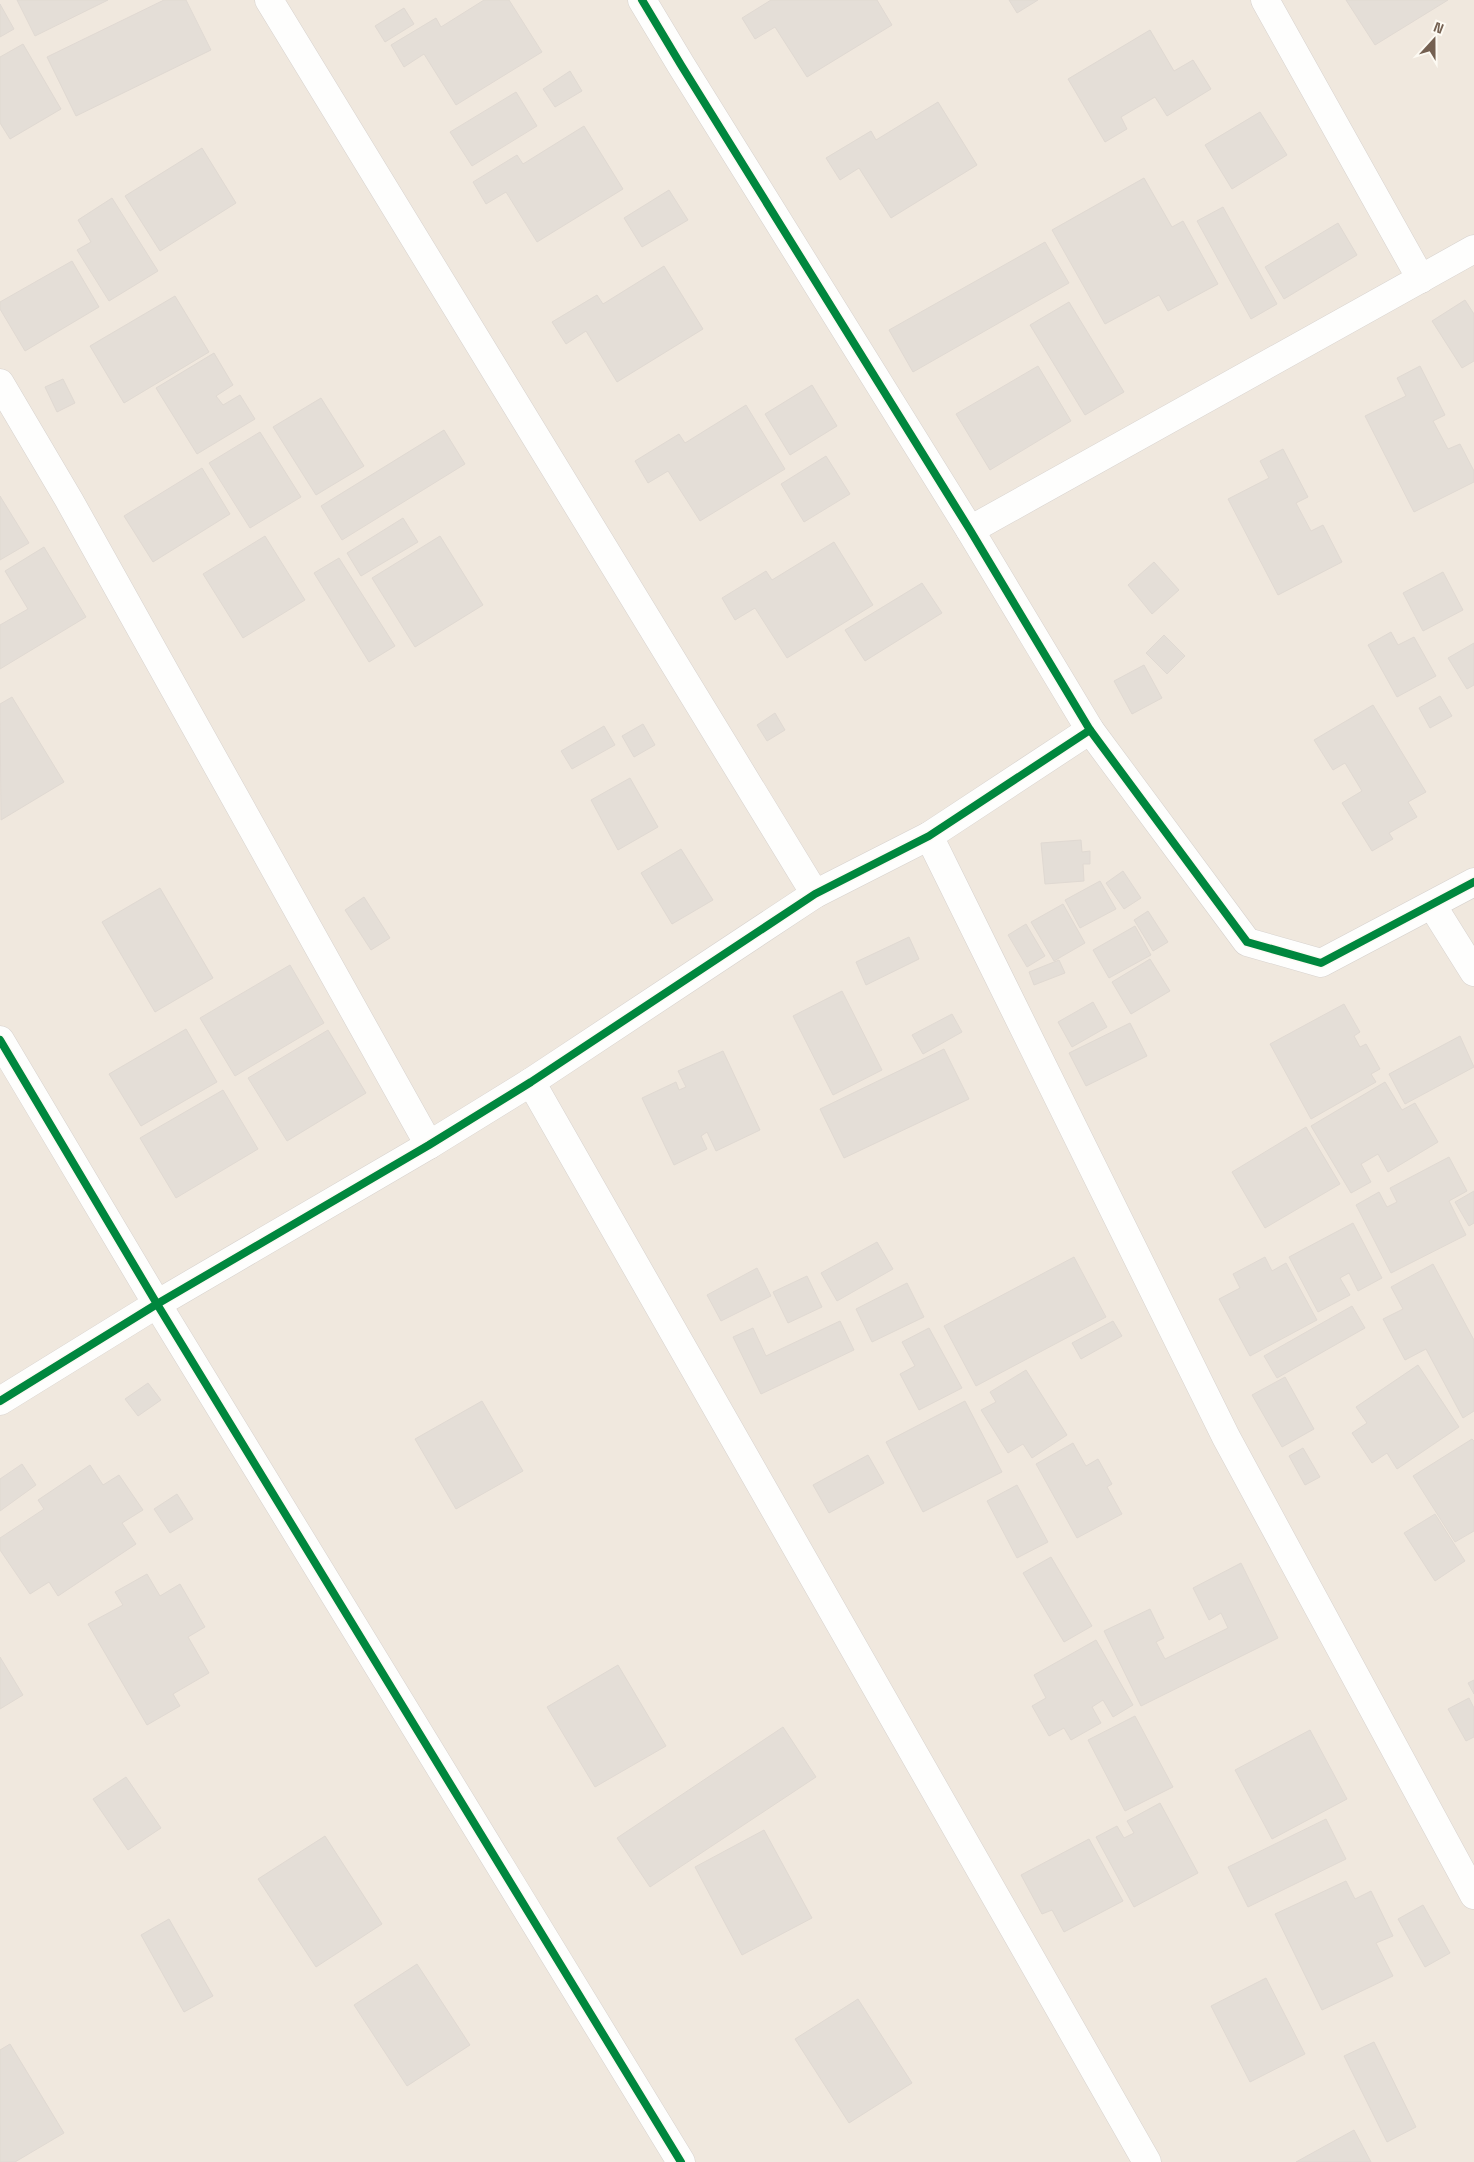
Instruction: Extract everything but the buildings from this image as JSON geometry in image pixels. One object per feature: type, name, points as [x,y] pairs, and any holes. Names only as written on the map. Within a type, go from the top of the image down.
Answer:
[{"type":"street","points":[[269,0],[815,894]]},
{"type":"street","points":[[642,0],[970,530],[1090,730],[1247,942],[1321,962],[1474,882]]},
{"type":"street","points":[[1265,0],[1422,279]]},
{"type":"street","points":[[970,530],[1474,249]]},
{"type":"street","points":[[0,383],[74,509],[428,1145]]},
{"type":"street","points":[[0,1401],[157,1304],[428,1145],[530,1082],[815,894],[930,836],[1090,730]]},
{"type":"street","points":[[930,836],[1226,1437],[1474,1895]]},
{"type":"street","points":[[1432,905],[1474,972]]},
{"type":"street","points":[[0,1040],[157,1304],[681,2162]]},
{"type":"street","points":[[530,1082],[1147,2162]]},
{"type":"shaded area","points":[[0,0],[1474,0],[1474,2162],[0,2162]]},
{"type":"cycle path","points":[[642,0],[970,530],[1090,730],[1247,942],[1321,963],[1474,882]]},
{"type":"cycle path","points":[[0,1401],[157,1304],[429,1145],[531,1082],[815,894],[929,836],[1090,730]]},
{"type":"cycle path","points":[[0,1040],[157,1304],[681,2162]]}]
